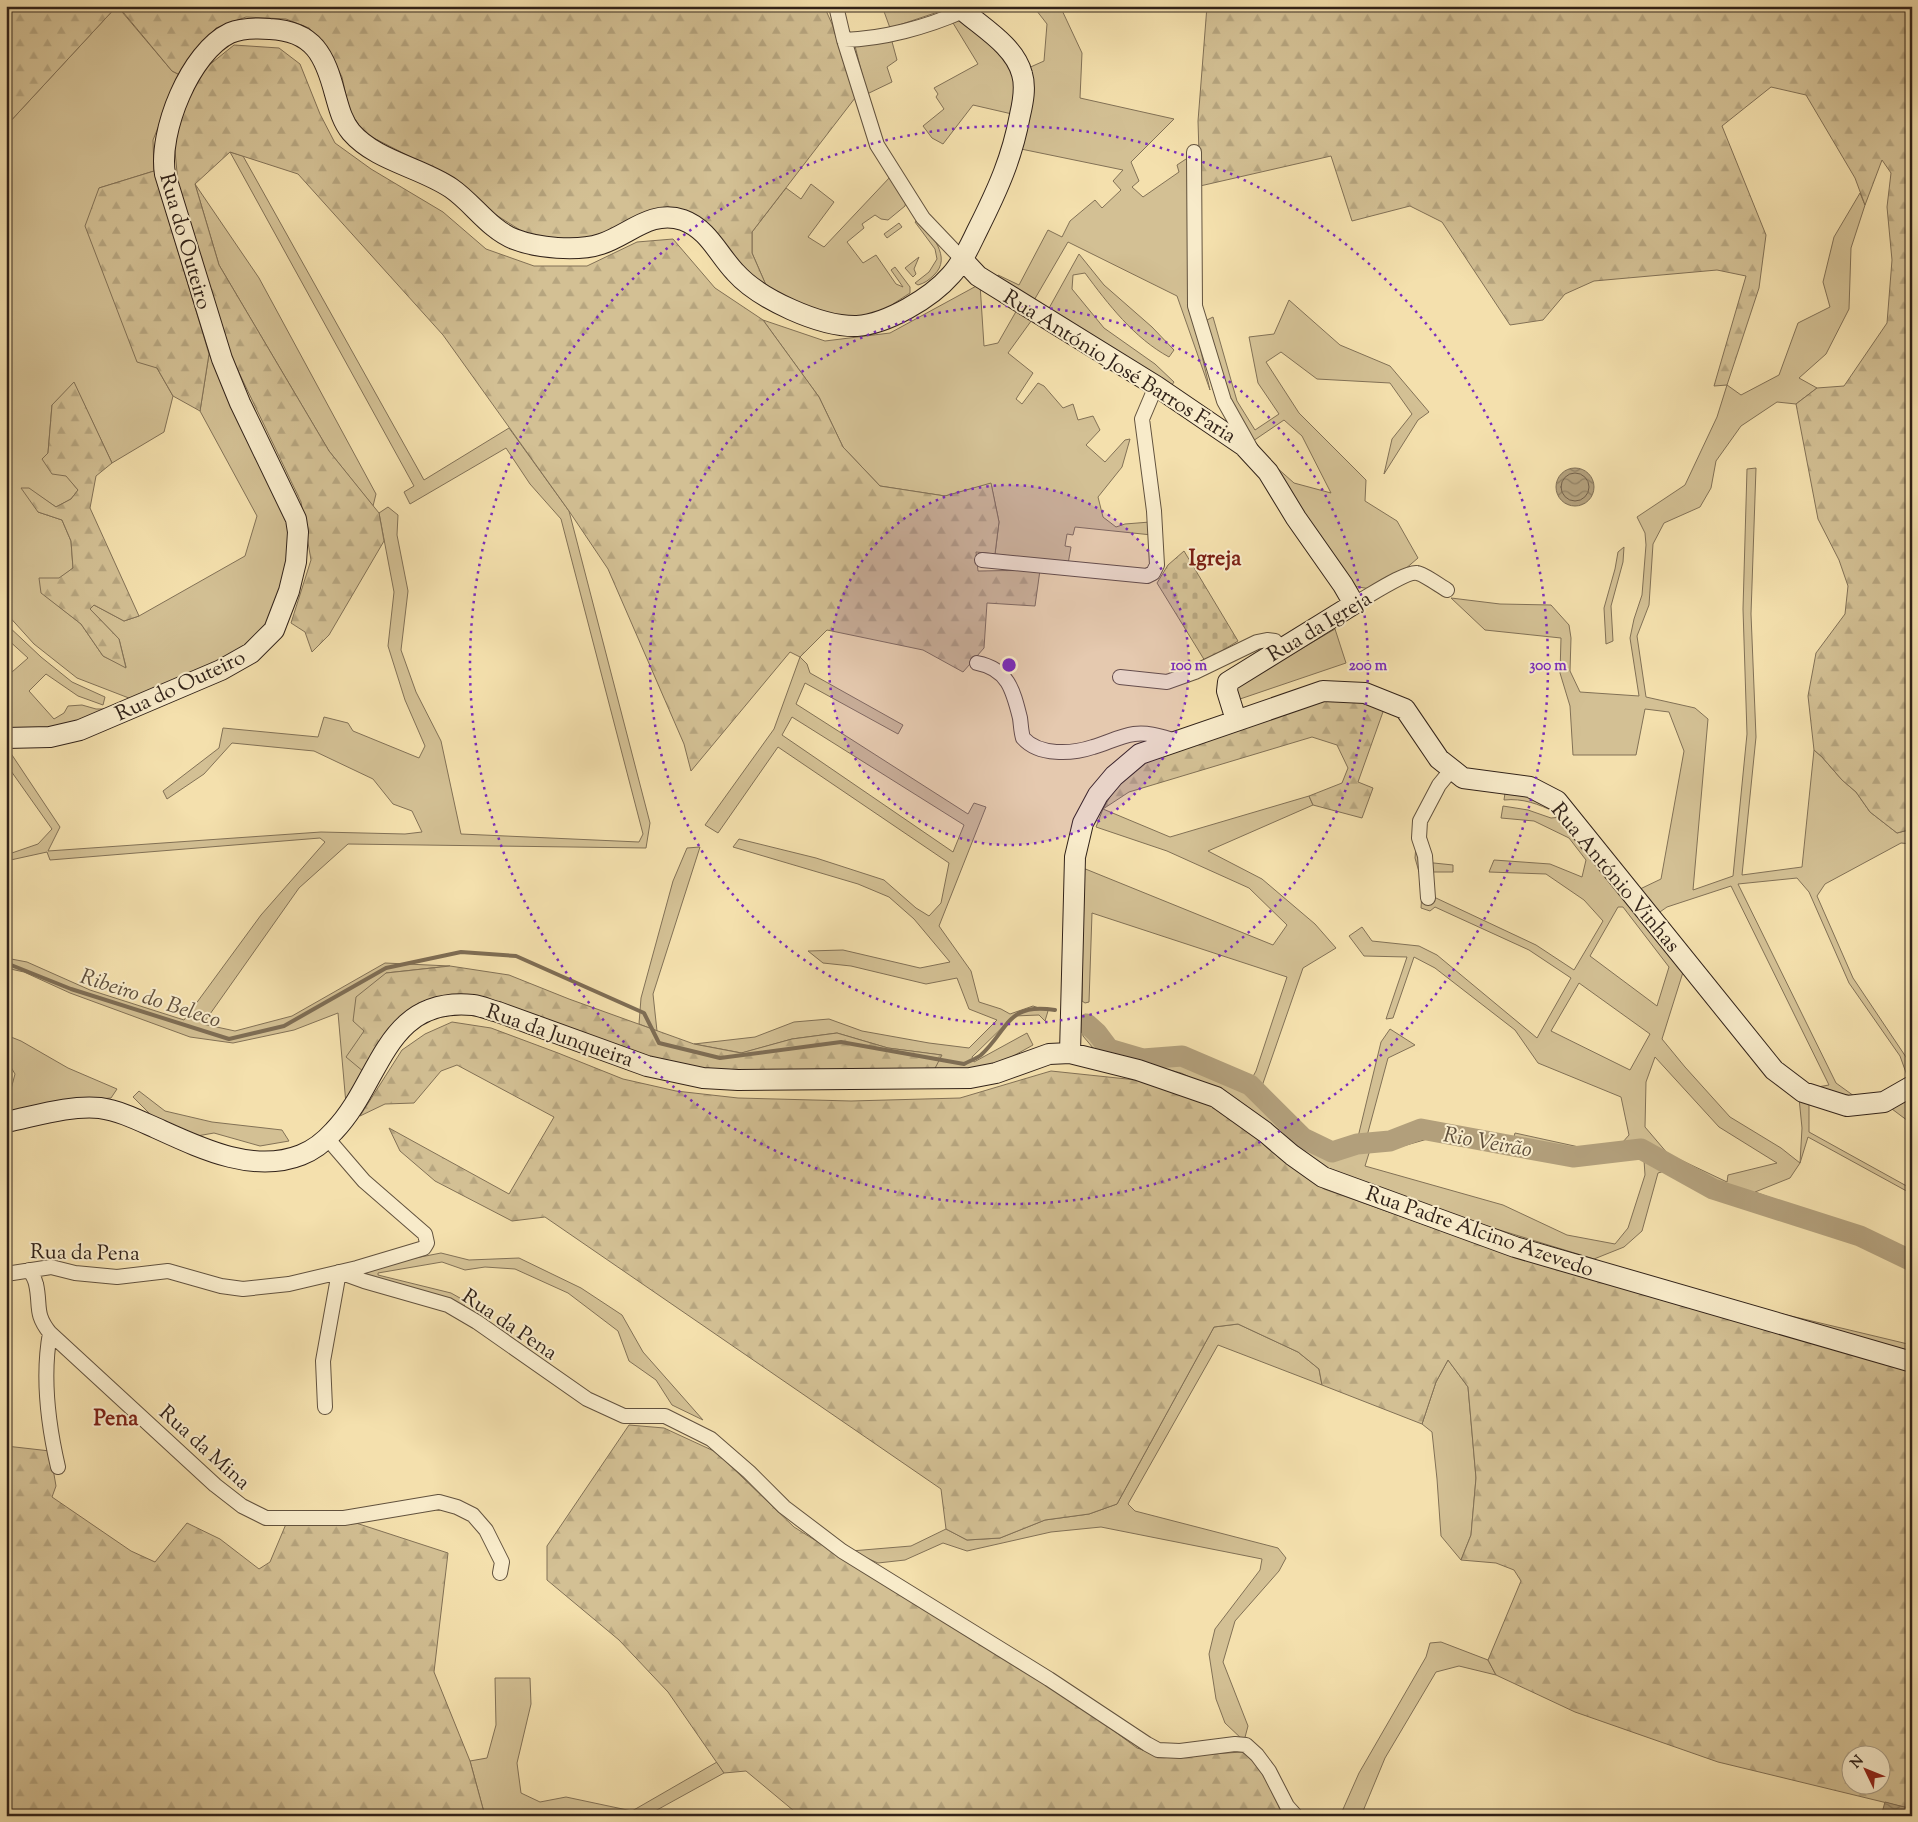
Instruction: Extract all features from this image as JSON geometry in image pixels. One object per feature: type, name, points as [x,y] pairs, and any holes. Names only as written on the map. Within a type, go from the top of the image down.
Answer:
[{"type":"main road","name":"Rua do Outeiro","points":[[6,738],[50,737],[80,730],[221,670],[259,646],[274,630],[285,604],[298,548],[296,519],[240,403],[222,359],[165,174],[163,162],[166,133],[183,89],[208,50],[216,43],[230,33],[252,29],[282,30],[295,33],[307,40],[321,54],[329,72],[343,119],[359,140],[376,151],[450,187],[497,229],[511,238],[527,243],[567,248],[592,247],[605,243],[646,221],[664,218],[681,220],[700,230],[708,237],[735,273],[756,292],[826,321],[854,326],[878,322],[898,313],[926,297],[949,278],[962,260],[1004,175],[1018,128],[1024,80],[1019,65],[1010,52],[960,8]]},
{"type":"main road","name":"Rua António José Barros Faria","points":[[962,260],[978,276],[1156,386],[1244,446],[1268,472],[1296,518],[1343,585],[1354,604]]},
{"type":"main road","name":"Rua da Igreja","points":[[1236,720],[1227,691],[1228,682],[1354,604]]},
{"type":"main road","name":"Rua António Vinhas","points":[[1070,1053],[1074,857],[1083,823],[1098,795],[1114,776],[1140,754],[1323,692],[1365,693],[1405,709],[1440,759],[1463,778],[1530,787],[1557,801],[1774,1070],[1803,1092],[1847,1106],[1884,1102],[1912,1086]]},
{"type":"main road","name":"Rua da Junqueira","points":[[6,1122],[75,1108],[100,1108],[128,1116],[210,1150],[249,1162],[271,1162],[300,1156],[327,1138],[349,1114],[395,1035],[418,1015],[442,1007],[473,1006],[498,1012],[648,1066],[704,1078],[738,1080],[970,1078],[996,1072],[1049,1054],[1070,1053]]},
{"type":"main road","name":"Rua Padre Alcino Azevedo","points":[[1070,1053],[1138,1070],[1216,1097],[1265,1132],[1292,1156],[1323,1177],[1516,1247],[1912,1362]]},
{"type":"street","points":[[836,6],[844,40],[877,144],[923,218],[962,260]]},
{"type":"street","points":[[844,40],[862,40],[908,30],[950,17],[960,8]]},
{"type":"street","points":[[1194,152],[1195,306],[1224,400],[1256,458]]},
{"type":"street","points":[[982,560],[1147,576],[1153,573],[1157,565],[1154,511],[1142,419],[1156,386]]},
{"type":"street","name":"Rua da Igreja","points":[[1354,604],[1407,574],[1417,573],[1447,590]]},
{"type":"street","points":[[1120,676],[1167,682],[1195,672],[1257,642],[1275,641],[1281,649]]},
{"type":"street","points":[[977,663],[992,667],[1004,676],[1015,703],[1023,738],[1036,747],[1052,751],[1074,751],[1091,748],[1126,736],[1144,733],[1176,741]]},
{"type":"street","points":[[1428,898],[1426,861],[1419,838],[1420,821],[1439,785],[1452,769]]},
{"type":"street","name":"Rua da Pena","points":[[6,1274],[51,1267],[75,1273],[117,1276],[168,1271],[221,1286],[243,1289],[289,1284],[424,1248],[427,1243],[425,1234],[364,1181],[327,1138]]},
{"type":"street","name":"Rua da Mina","points":[[30,1270],[36,1283],[38,1313],[41,1323],[215,1485],[242,1506],[266,1518],[344,1518],[439,1502],[457,1507],[473,1515],[486,1530],[502,1562],[500,1573]]},
{"type":"street","points":[[325,1407],[323,1361],[339,1272]]},
{"type":"street","name":"Rua da Pena","points":[[339,1272],[448,1305],[477,1322],[587,1399],[624,1416],[664,1416],[711,1439],[749,1472],[784,1507],[842,1551],[1049,1679],[1158,1750],[1180,1751],[1235,1744],[1246,1745],[1258,1755],[1269,1771],[1287,1806],[1296,1816]]},
{"type":"street","points":[[50,1333],[47,1361],[48,1412],[58,1467]]},
{"type":"green space","points":[[6,6],[117,6],[6,126]]},
{"type":"green space","points":[[117,6],[172,71],[182,76],[168,103],[153,140],[154,171],[99,188],[157,368],[173,396],[164,432],[112,463],[74,383],[52,405],[48,453],[78,490],[71,499],[56,507],[29,489],[38,512],[62,520],[71,541],[73,568],[42,593],[81,624],[103,656],[126,667],[119,639],[90,609],[94,605],[124,621],[139,616],[245,556],[257,516],[200,411],[209,354],[289,516],[288,562],[274,616],[251,645],[134,700],[77,678],[34,644],[6,613],[6,126]]},
{"type":"green space","points":[[118,6],[824,6],[832,24],[855,98],[752,232],[752,253],[769,292],[751,280],[697,219],[600,238],[569,240],[528,235],[493,213],[461,183],[364,133],[349,110],[342,77],[325,44],[309,28],[286,19],[246,17],[216,28],[201,44],[182,76],[172,71]]},
{"type":"green space","points":[[882,6],[945,6],[947,9],[890,28]]},
{"type":"green space","points":[[1033,6],[1060,6],[1082,53],[1080,98],[1174,119],[1131,162],[1139,181],[1132,187],[1143,197],[1179,172],[1177,165],[1189,157],[1190,305],[1210,390],[1177,296],[1068,242],[1033,302],[995,280],[998,275],[1019,285],[1048,230],[1062,237],[1070,221],[1095,200],[1102,208],[1121,190],[1113,181],[1123,170],[1021,149],[1026,69],[1044,61],[1047,24]]},
{"type":"green space","points":[[1207,6],[1912,6],[1912,829],[1897,833],[1870,812],[1856,792],[1814,750],[1808,696],[1816,653],[1845,614],[1848,586],[1839,560],[1818,519],[1796,404],[1817,388],[1844,386],[1887,323],[1892,260],[1887,207],[1891,173],[1882,160],[1865,205],[1855,178],[1806,95],[1771,87],[1722,126],[1766,235],[1759,288],[1727,385],[1714,386],[1746,276],[1717,270],[1594,281],[1565,294],[1543,320],[1510,325],[1442,222],[1410,206],[1352,221],[1331,156],[1200,186],[1198,121]]},
{"type":"green space","points":[[963,19],[1012,64],[1017,88],[1012,114],[973,105],[943,144],[932,138],[923,126],[944,109],[936,97],[938,94],[934,88],[978,64],[953,23]]},
{"type":"green space","points":[[891,38],[897,60],[887,67],[892,82],[867,94],[855,46]]},
{"type":"green space","points":[[234,45],[279,48],[300,64],[320,114],[335,143],[371,169],[443,212],[486,249],[534,266],[587,266],[637,242],[673,239],[715,288],[763,320],[819,397],[843,447],[880,486],[945,496],[991,483],[999,522],[995,554],[976,552],[978,571],[1040,570],[1035,606],[987,603],[984,648],[963,672],[923,650],[827,630],[800,657],[790,652],[691,771],[684,744],[608,569],[569,511],[443,335],[298,174],[230,152],[195,184],[219,265],[329,451],[379,513],[384,541],[329,635],[312,652],[305,632],[291,623],[311,560],[301,502],[231,356],[178,183],[174,140],[191,91],[208,66]]},
{"type":"green space","points":[[230,152],[243,156],[424,480],[509,428],[569,511],[650,823],[646,848],[348,844],[299,888],[203,1024],[235,1031],[292,1016],[385,963],[450,966],[386,973],[364,1030],[364,1072],[346,1104],[338,1013],[294,1030],[233,1043],[190,1037],[70,993],[24,972],[6,968],[6,958],[27,962],[90,990],[184,1020],[261,915],[325,842],[320,838],[50,860],[47,852],[6,861],[6,855],[38,844],[52,829],[11,771],[6,772],[6,746],[60,827],[48,851],[321,832],[405,834],[422,832],[412,811],[393,804],[373,779],[314,751],[232,743],[204,774],[167,799],[163,791],[219,748],[223,728],[318,737],[324,717],[348,723],[353,731],[419,758],[425,746],[405,700],[388,646],[394,592],[379,513],[388,507],[398,515],[397,535],[408,591],[401,650],[416,692],[441,741],[461,834],[639,842],[643,834],[561,519],[530,484],[506,448],[410,504],[404,492],[414,486]]},
{"type":"green space","points":[[154,171],[209,354],[200,411],[173,396],[157,368],[137,362],[85,226],[99,188]]},
{"type":"green space","points":[[891,176],[906,201],[905,206],[888,220],[881,219],[875,215],[862,224],[864,228],[847,242],[863,263],[876,255],[896,284],[903,287],[891,270],[895,267],[910,287],[910,293],[893,304],[889,309],[868,317],[828,315],[769,292],[752,253],[752,232],[786,188],[801,199],[811,184],[834,202],[808,237],[824,247]]},
{"type":"green space","points":[[195,184],[259,278],[376,494],[373,506],[329,451],[219,265]]},
{"type":"green space","points":[[1860,193],[1865,205],[1851,248],[1849,309],[1826,354],[1799,378],[1817,388],[1796,404],[1777,402],[1741,426],[1716,461],[1711,488],[1700,507],[1664,523],[1653,544],[1649,605],[1637,636],[1646,697],[1695,708],[1708,719],[1693,890],[1733,876],[1747,734],[1743,609],[1747,469],[1756,468],[1751,614],[1756,737],[1742,875],[1802,867],[1814,750],[1856,792],[1870,812],[1897,833],[1912,829],[1912,844],[1901,843],[1825,884],[1817,896],[1853,978],[1912,1066],[1912,1079],[1909,1081],[1900,1056],[1849,983],[1809,892],[1797,878],[1738,884],[1836,1083],[1854,1096],[1832,1094],[1812,1088],[1829,1085],[1731,886],[1667,907],[1657,914],[1638,890],[1661,879],[1684,751],[1669,712],[1645,709],[1636,755],[1573,755],[1570,706],[1560,673],[1561,638],[1485,630],[1451,598],[1500,604],[1551,605],[1569,625],[1571,638],[1570,671],[1580,692],[1639,696],[1630,638],[1642,595],[1646,545],[1645,533],[1637,517],[1685,485],[1717,417],[1727,385],[1741,395],[1779,375],[1798,323],[1830,307],[1823,282],[1834,237]]},
{"type":"green space","points":[[919,219],[938,246],[941,253],[941,261],[934,275],[918,285],[915,283],[929,272],[937,259],[935,249],[915,222]]},
{"type":"green space","points":[[899,223],[902,227],[887,238],[884,234]]},
{"type":"green space","points":[[1079,254],[1104,285],[1152,327],[1174,350],[1169,357],[1156,349],[1122,320],[1085,273],[1073,275],[1072,289],[1104,328],[1155,364],[1174,382],[1169,389],[1048,310]]},
{"type":"green space","points":[[919,257],[914,269],[916,274],[913,277],[905,268]]},
{"type":"green space","points":[[980,284],[984,346],[998,343],[1018,308],[1034,317],[1008,353],[1033,373],[1016,399],[1022,404],[1038,383],[1044,386],[1063,408],[1073,404],[1078,420],[1093,416],[1100,430],[1086,445],[1105,462],[1125,440],[1130,439],[1122,467],[1098,497],[1103,517],[1116,527],[1125,524],[1150,522],[1152,535],[1075,527],[1073,535],[1067,534],[1065,546],[1071,547],[1068,564],[995,554],[999,522],[991,484],[945,496],[880,486],[843,447],[819,397],[763,320],[825,341],[890,333]]},
{"type":"green space","points":[[1289,300],[1340,345],[1390,366],[1429,412],[1418,420],[1384,474],[1392,439],[1412,414],[1390,383],[1317,379],[1281,352],[1266,362],[1299,413],[1366,480],[1365,501],[1397,521],[1418,558],[1404,570],[1371,589],[1352,586],[1266,458],[1294,483],[1331,493],[1302,436],[1284,420],[1253,441],[1229,403],[1203,322],[1213,317],[1237,401],[1255,430],[1279,414],[1258,383],[1249,337],[1274,334]]},
{"type":"green space","points":[[74,382],[112,463],[96,476],[90,508],[139,616],[124,621],[94,605],[90,609],[119,639],[126,668],[103,656],[81,624],[41,593],[39,578],[59,578],[73,568],[71,541],[62,520],[38,512],[21,488],[29,488],[56,507],[71,499],[78,490],[66,476],[52,474],[42,459],[48,453],[52,405]]},
{"type":"green space","points":[[1624,547],[1623,562],[1611,606],[1613,641],[1606,644],[1604,608],[1618,552]]},
{"type":"green space","points":[[1184,551],[1238,641],[1205,661],[1157,583],[1168,565]]},
{"type":"green space","points":[[6,624],[41,657],[72,682],[105,697],[103,705],[78,696],[46,674],[29,691],[54,719],[64,713],[68,706],[82,705],[104,709],[107,712],[49,729],[6,731],[6,665],[12,672],[28,658],[6,638]]},
{"type":"green space","points":[[1335,629],[1346,663],[1240,699],[1235,688]]},
{"type":"green space","points":[[800,657],[807,664],[810,673],[903,725],[898,734],[805,683],[796,704],[968,814],[974,803],[986,807],[939,926],[971,971],[979,1002],[1010,1014],[1033,1006],[1048,1011],[1045,1021],[1039,1015],[1014,1016],[972,1057],[974,1062],[1027,1033],[1033,1045],[1006,1060],[968,1074],[933,1072],[941,1055],[888,1048],[837,1033],[792,1039],[742,1053],[694,1044],[755,1037],[794,1022],[829,1019],[862,1031],[969,1048],[997,1020],[969,1009],[957,978],[926,984],[851,966],[823,963],[808,951],[843,950],[920,968],[950,962],[914,919],[889,897],[858,884],[733,847],[739,839],[816,858],[884,880],[916,908],[929,916],[941,903],[949,863],[778,747],[718,833],[705,825],[774,729]],"holes":[[[792,717],[964,825],[953,852],[782,735]]]},
{"type":"green space","points":[[1350,700],[1384,709],[1358,782],[1373,788],[1362,818],[1313,805],[1309,796],[1342,783],[1348,768],[1337,745],[1312,737],[1129,792],[1103,809],[1118,783],[1146,758],[1313,702]]},
{"type":"green space","points":[[1508,790],[1548,804],[1555,812],[1530,802],[1504,800],[1505,793]]},
{"type":"green space","points":[[1309,796],[1313,805],[1208,851],[1262,879],[1315,924],[1336,948],[1303,968],[1261,1089],[1295,1122],[1319,1140],[1342,1146],[1358,1137],[1381,1042],[1390,1029],[1415,1045],[1388,1058],[1367,1136],[1396,1136],[1434,1122],[1502,1137],[1498,1150],[1431,1138],[1396,1148],[1370,1150],[1365,1166],[1503,1205],[1567,1235],[1615,1244],[1628,1228],[1645,1175],[1644,1160],[1633,1154],[1577,1163],[1512,1144],[1515,1133],[1579,1147],[1622,1143],[1629,1135],[1621,1097],[1538,1063],[1515,1030],[1435,968],[1414,957],[1393,1018],[1386,1019],[1407,957],[1364,956],[1349,936],[1362,927],[1372,941],[1419,946],[1437,955],[1537,1038],[1571,978],[1529,950],[1435,907],[1430,911],[1421,908],[1422,893],[1536,945],[1574,970],[1603,921],[1584,900],[1546,874],[1489,872],[1494,860],[1550,864],[1582,877],[1586,860],[1569,838],[1534,821],[1501,818],[1503,806],[1528,810],[1551,818],[1562,817],[1684,969],[1662,1039],[1730,1117],[1781,1148],[1800,1163],[1790,1178],[1755,1192],[1868,1233],[1912,1255],[1912,1266],[1861,1242],[1720,1199],[1668,1170],[1658,1173],[1642,1231],[1624,1247],[1594,1259],[1441,1212],[1333,1172],[1311,1160],[1228,1095],[1181,1073],[1107,1054],[1093,1048],[1083,1036],[1081,1017],[1085,1014],[1091,1017],[1101,1034],[1115,1044],[1159,1054],[1183,1049],[1251,1080],[1256,1071],[1287,977],[1092,913],[1089,1002],[1085,1003],[1082,1001],[1083,868],[1273,945],[1287,925],[1249,888],[1167,851],[1096,827],[1103,809],[1170,837]],"holes":[[[1618,907],[1623,907],[1669,967],[1657,1006],[1590,956]],[[1579,983],[1650,1034],[1630,1070],[1551,1031]],[[1655,1057],[1719,1127],[1777,1163],[1728,1175],[1727,1182],[1668,1154],[1645,1127],[1646,1082]]]},
{"type":"green space","points":[[1430,806],[1422,845],[1424,862],[1453,865],[1453,872],[1419,872],[1415,858],[1418,819]]},
{"type":"green space","points":[[700,847],[653,994],[657,1031],[639,1024],[641,998],[673,881],[687,848]]},
{"type":"green space","points":[[450,966],[509,975],[569,999],[694,1044],[741,1053],[792,1039],[837,1033],[888,1048],[942,1055],[933,1072],[725,1074],[669,1064],[449,998],[422,1002],[402,1015],[387,1032],[364,1072],[346,1057],[364,1031],[353,1021],[356,997],[386,973]]},
{"type":"green space","points":[[452,1022],[491,1028],[623,1079],[676,1091],[738,1098],[851,1101],[960,1098],[1051,1071],[1146,1081],[1215,1107],[1324,1189],[1496,1250],[1912,1371],[1912,1809],[1850,1794],[1890,1794],[1890,1744],[1840,1744],[1840,1792],[1718,1762],[1575,1712],[1496,1675],[1488,1660],[1521,1581],[1514,1570],[1496,1563],[1461,1560],[1471,1535],[1476,1478],[1468,1387],[1448,1360],[1436,1382],[1422,1424],[1322,1385],[1319,1369],[1298,1352],[1238,1324],[1214,1327],[1117,1504],[1089,1514],[1045,1520],[1000,1538],[967,1540],[946,1529],[941,1489],[545,1217],[512,1221],[435,1181],[400,1151],[389,1128],[509,1194],[554,1117],[457,1065],[441,1071],[414,1103],[385,1104],[360,1116],[402,1050],[425,1034]]},
{"type":"green space","points":[[6,1035],[21,1041],[68,1068],[117,1089],[111,1098],[77,1101],[6,1117],[6,1108],[15,1074],[6,1059]]},
{"type":"green space","points":[[139,1091],[165,1111],[212,1122],[282,1130],[289,1141],[260,1146],[214,1133],[197,1136],[157,1121],[133,1097]]},
{"type":"green space","points":[[1912,1097],[1912,1124],[1892,1109]]},
{"type":"green space","points":[[1799,1098],[1809,1102],[1809,1132],[1912,1189],[1912,1194],[1808,1137],[1800,1163],[1802,1128]]},
{"type":"green space","points":[[441,1253],[469,1260],[519,1258],[581,1288],[622,1315],[643,1352],[703,1420],[672,1405],[656,1380],[629,1361],[618,1331],[568,1293],[515,1269],[485,1267],[465,1270],[442,1262],[378,1273],[378,1275],[451,1293],[467,1302],[462,1309],[367,1277],[365,1271]]},
{"type":"green space","points":[[1720,1299],[1912,1345],[1912,1356]]},
{"type":"green space","points":[[1238,1324],[1298,1352],[1319,1369],[1322,1385],[1218,1345],[1128,1504],[1135,1511],[1278,1548],[1286,1558],[1279,1571],[1235,1621],[1223,1662],[1248,1726],[1244,1741],[1225,1723],[1216,1699],[1209,1654],[1215,1629],[1260,1570],[1262,1559],[1101,1527],[1051,1532],[967,1551],[943,1543],[905,1560],[878,1563],[851,1551],[911,1546],[946,1529],[967,1540],[1000,1538],[1045,1520],[1089,1514],[1117,1504],[1214,1327]]},
{"type":"green space","points":[[1448,1360],[1468,1387],[1476,1478],[1471,1535],[1461,1560],[1441,1536],[1432,1432],[1422,1424],[1436,1382]]},
{"type":"green space","points":[[629,1425],[664,1428],[716,1452],[794,1527],[1086,1710],[1137,1748],[1165,1757],[1242,1752],[1260,1763],[1283,1816],[800,1816],[746,1771],[724,1773],[668,1692],[619,1640],[547,1580],[547,1546]]},
{"type":"green space","points":[[6,1446],[50,1451],[56,1486],[52,1497],[131,1551],[155,1562],[187,1523],[220,1539],[259,1569],[270,1562],[286,1524],[356,1523],[448,1553],[434,1672],[470,1761],[485,1816],[6,1816]]},
{"type":"green space","points":[[1441,1642],[1488,1660],[1496,1675],[1459,1666],[1436,1672],[1385,1758],[1361,1816],[1340,1816],[1359,1773],[1426,1657],[1430,1643]]},
{"type":"green space","points":[[495,1678],[530,1678],[531,1704],[517,1763],[521,1793],[540,1802],[566,1797],[632,1811],[717,1762],[724,1773],[646,1816],[596,1816],[585,1813],[579,1816],[485,1816],[470,1761],[487,1758],[496,1725]]},
{"type":"water","points":[[1575,468],[1589,473],[1594,487],[1589,501],[1575,506],[1561,501],[1556,487],[1561,473]]},
{"type":"water","points":[[1885,1802],[1912,1809],[1912,1816],[1881,1816]]},
{"type":"waterway","name":"Ribeiro do Beleco","points":[[6,963],[71,989],[229,1039],[284,1026],[386,968],[461,952],[516,956],[644,1013],[659,1043],[720,1058],[841,1042],[964,1064],[981,1055],[1004,1027],[1018,1014],[1027,1010],[1055,1010]]},
{"type":"waterway","name":"Rio Veirão","points":[[1087,1024],[1097,1033],[1109,1049],[1143,1059],[1182,1056],[1250,1085],[1303,1138],[1332,1152],[1357,1144],[1390,1141],[1421,1129],[1573,1157],[1641,1149],[1713,1189],[1860,1236],[1912,1261]]},
{"type":"district","name":"Igreja","points":[[1215,557]]},
{"type":"district","name":"Pena","points":[[116,1417]]}]
